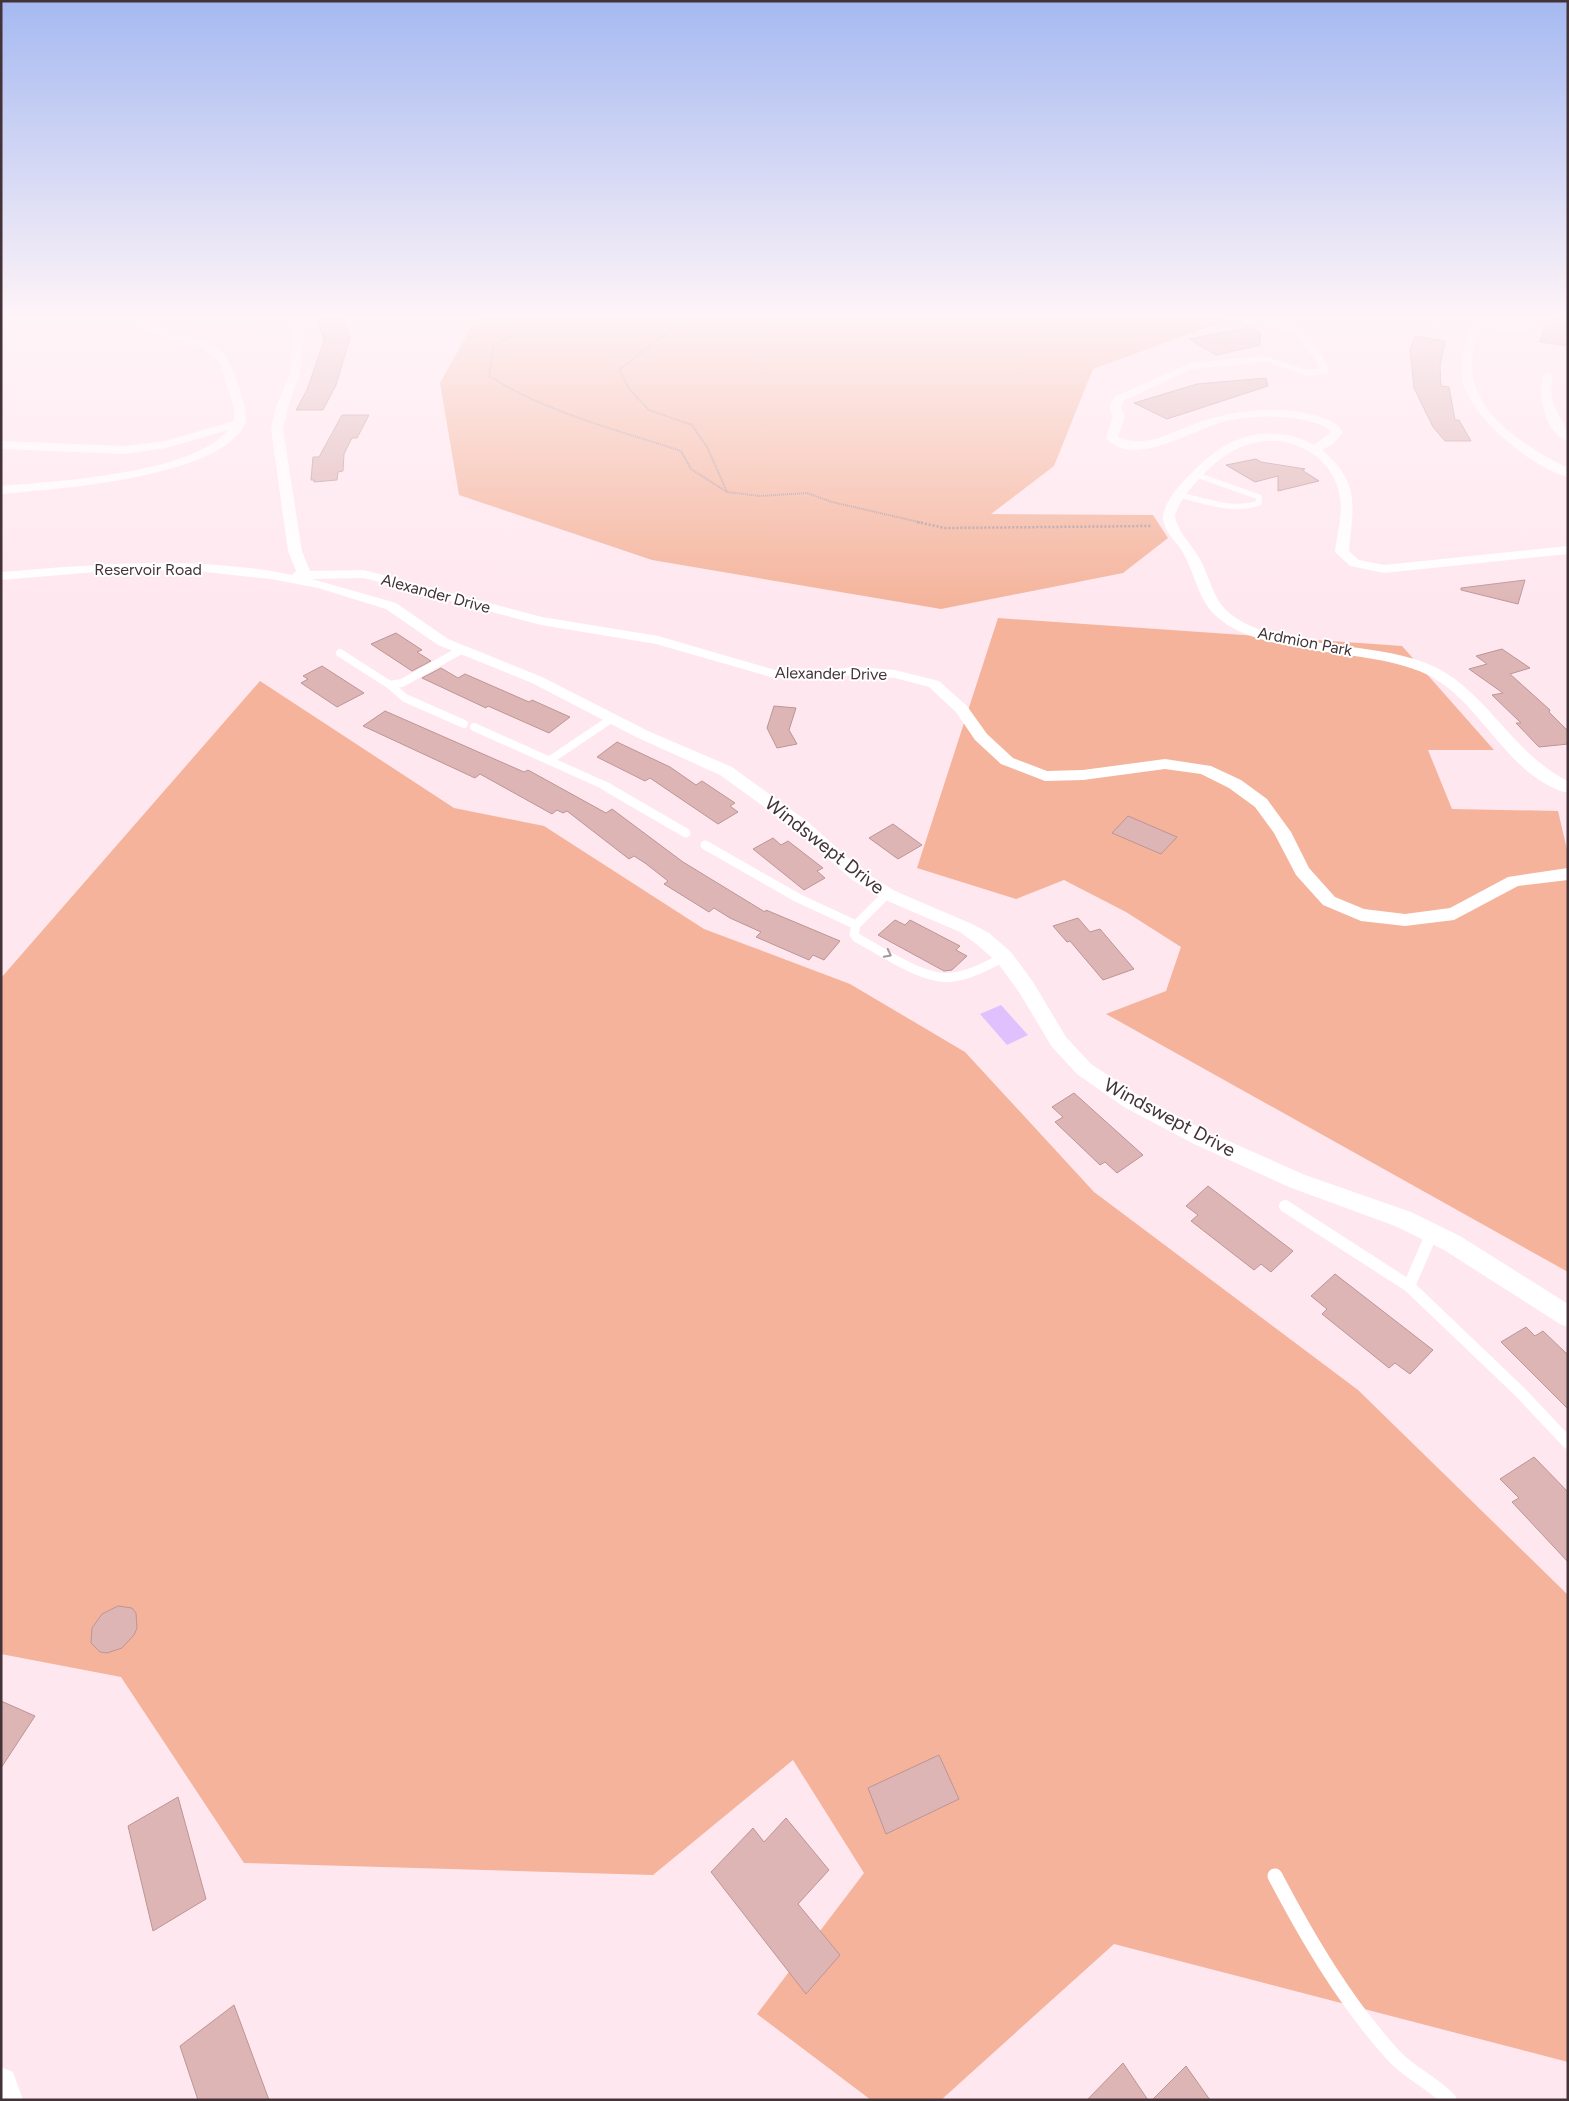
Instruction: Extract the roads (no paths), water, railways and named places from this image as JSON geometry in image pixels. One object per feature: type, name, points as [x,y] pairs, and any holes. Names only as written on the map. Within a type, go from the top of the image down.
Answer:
[{"type":"street","points":[[1,490],[72,482],[178,464],[223,444],[230,438],[240,423],[241,413]]},
{"type":"street","points":[[279,413],[277,429],[295,551],[303,571],[295,580]]},
{"type":"street","points":[[1118,413],[1119,416],[1112,438],[1131,446],[1151,446],[1210,422],[1243,414],[1263,414],[1303,417],[1334,427],[1337,432],[1335,436],[1315,449]]},
{"type":"street","points":[[1485,413],[1502,434],[1568,473]]},
{"type":"street","points":[[1551,413],[1561,433],[1568,438]]},
{"type":"street","points":[[1,445],[125,450],[157,446],[240,423]]},
{"type":"street","points":[[1180,495],[1217,456],[1239,442],[1251,438],[1282,437],[1315,449],[1332,463],[1342,484],[1347,503],[1342,552],[1355,563],[1384,569],[1568,550]]},
{"type":"street","name":"Ardmion Park","points":[[1180,495],[1169,515],[1172,527],[1193,557],[1213,603],[1233,623],[1273,637],[1407,661],[1432,671],[1467,696],[1535,769],[1568,788]]},
{"type":"street","name":"Reservoir Road","points":[[1,576],[81,569],[158,566],[230,570],[295,580]]},
{"type":"street","name":"Alexander Drive","points":[[295,580],[312,574],[337,572],[364,574],[541,621],[658,640],[774,674],[825,674],[854,671],[895,674],[934,684],[962,709],[981,737],[1007,761],[1045,776],[1083,775],[1165,764],[1205,770],[1235,784],[1261,803],[1282,832],[1302,871],[1329,902],[1361,915],[1405,920],[1454,914],[1514,881],[1568,874]]},
{"type":"street","name":"Windswept Drive","points":[[295,580],[320,584],[392,606],[443,642],[537,680],[611,719],[726,771],[802,826],[857,875],[887,894],[966,928],[982,938],[1004,957],[1026,987],[1059,1042],[1084,1069],[1131,1101],[1201,1138],[1289,1177],[1403,1219],[1432,1233],[1452,1243],[1568,1317]]},
{"type":"street","points":[[1,2084],[6,2100]]},
{"type":"lane","points":[[1180,495],[1240,507],[1252,507],[1259,503],[1259,497],[1248,492],[1197,475]]},
{"type":"lane","points":[[390,685],[402,683],[461,650]]},
{"type":"lane","points":[[340,653],[390,685],[405,698],[464,724]]},
{"type":"lane","points":[[550,760],[611,719]]},
{"type":"lane","points":[[474,727],[550,760],[633,801],[686,833]]},
{"type":"lane","points":[[705,845],[766,883],[830,915],[856,925]]},
{"type":"lane","points":[[887,894],[856,925],[854,934],[857,938],[924,972],[946,978],[966,974],[1004,957]]},
{"type":"lane","points":[[1285,1206],[1409,1286],[1520,1392],[1568,1442]]},
{"type":"lane","points":[[1409,1286],[1432,1233]]},
{"type":"lane","points":[[1275,1876],[1323,1963],[1357,2012],[1394,2057],[1438,2087],[1449,2100]]}]
